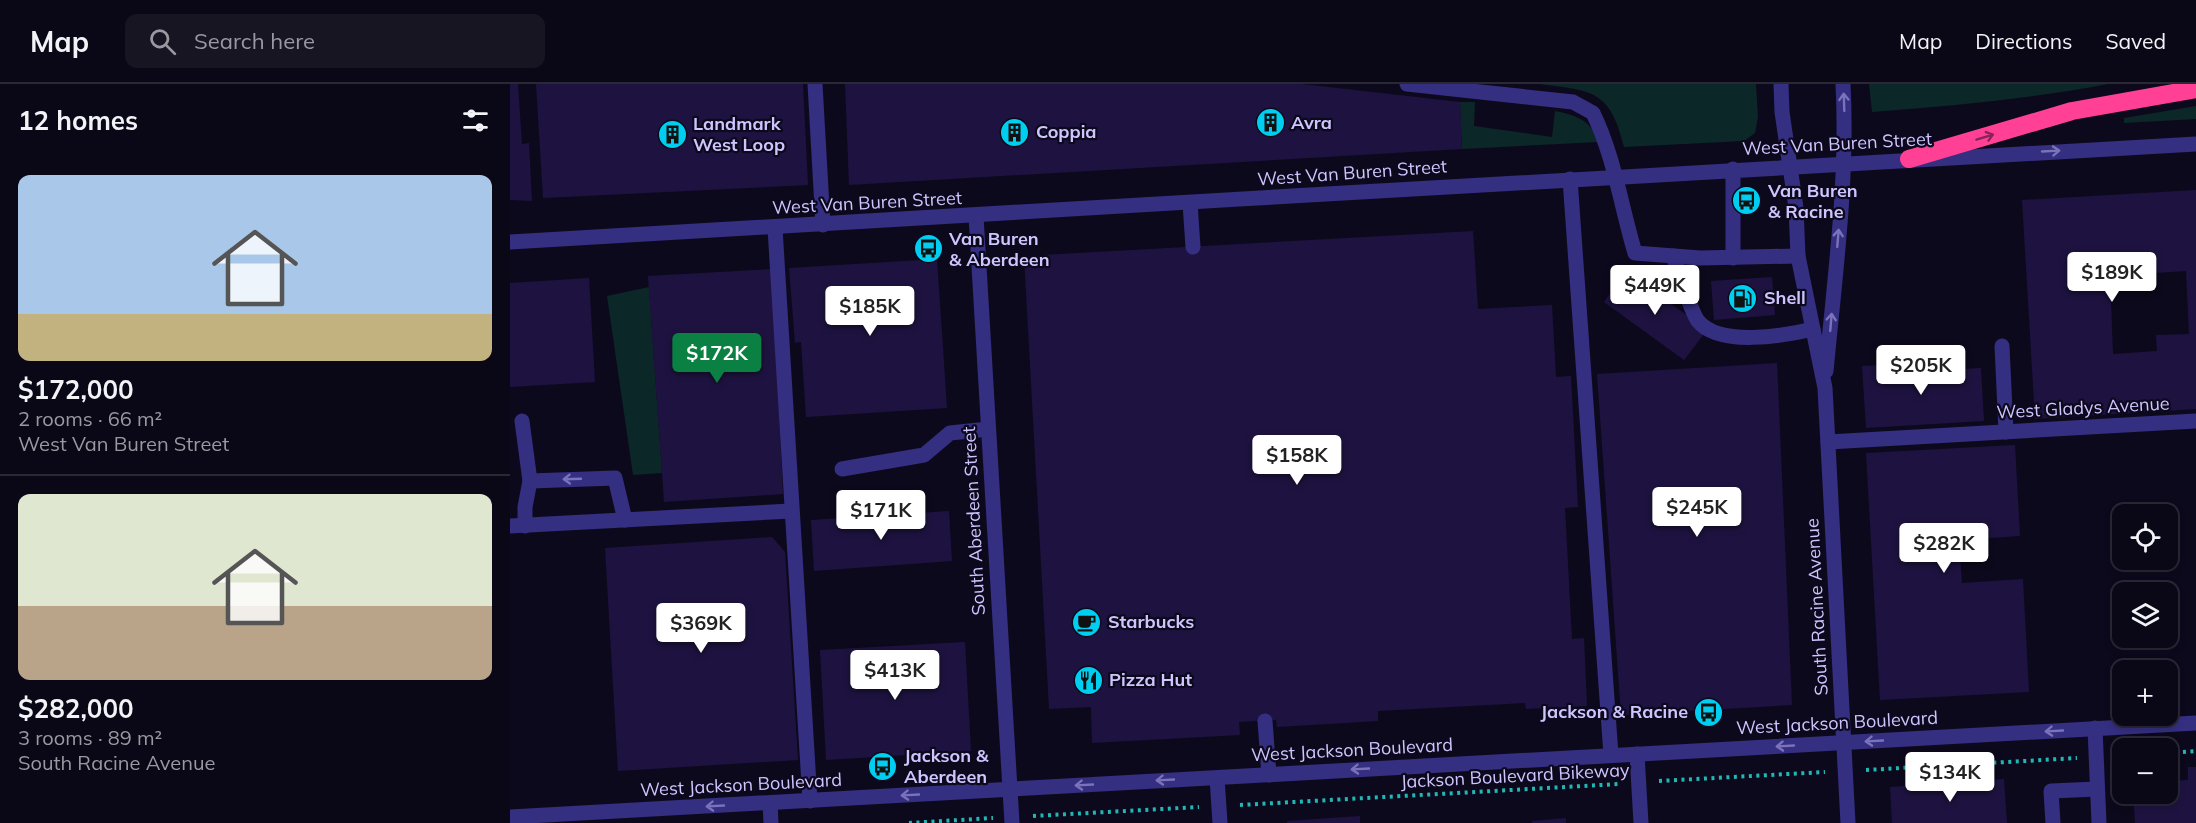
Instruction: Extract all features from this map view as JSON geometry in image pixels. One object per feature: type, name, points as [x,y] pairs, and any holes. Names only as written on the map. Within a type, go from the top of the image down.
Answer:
[{"type":"highway","points":[[1909,159],[2072,111],[2196,89]]},
{"type":"street","points":[[815,84],[824,225]]},
{"type":"street","points":[[1407,84],[1573,102],[1593,113],[1604,135],[1635,253],[1733,258],[1798,256]]},
{"type":"street","name":"South Racine Avenue","points":[[1781,84],[1782,112],[1796,208],[1798,256],[1825,388]]},
{"type":"street","name":"South Racine Avenue","points":[[1843,84],[1845,111],[1841,206],[1825,388],[1848,823]]},
{"type":"street","name":"West Van Buren Street","points":[[510,242],[976,216],[1790,165],[2196,144]]},
{"type":"street","points":[[1733,169],[1733,258]]},
{"type":"street","points":[[1570,179],[1611,755]]},
{"type":"street","points":[[1190,203],[1193,247]]},
{"type":"street","name":"South Aberdeen Street","points":[[976,216],[1012,820]]},
{"type":"street","points":[[775,228],[810,801]]},
{"type":"street","points":[[1673,256],[1699,322],[1724,337],[1783,336],[1813,329]]},
{"type":"street","points":[[2002,346],[2006,432]]},
{"type":"street","points":[[522,421],[530,481],[525,507],[518,526],[791,511]]},
{"type":"street","name":"West Gladys Avenue","points":[[1828,442],[2196,421]]},
{"type":"street","points":[[842,469],[924,455],[950,433],[988,429]]},
{"type":"street","points":[[530,481],[615,478],[625,520]]},
{"type":"street","points":[[1265,721],[1269,775]]},
{"type":"street","name":"West Jackson Boulevard","points":[[510,817],[676,816],[770,803],[2196,723]]},
{"type":"street","points":[[2095,728],[2099,823]]},
{"type":"street","points":[[1638,754],[1641,823]]},
{"type":"street","points":[[1217,778],[1220,823]]},
{"type":"street","points":[[2053,823],[2051,791],[2097,789]]},
{"type":"street","points":[[770,803],[771,823]]},
{"type":"path","points":[[2178,752],[2196,751]]},
{"type":"path","name":"Jackson Boulevard Bikeway","points":[[909,823],[1012,820],[1219,806],[2096,757]]},
{"type":"green space","points":[[1540,84],[1756,84],[1758,117],[1755,133],[1744,141],[1624,147],[1612,114],[1597,97],[1574,89]]},
{"type":"green space","points":[[1869,84],[2108,84],[1990,101],[1872,112]]},
{"type":"green space","points":[[1460,102],[1475,102],[1474,126],[1552,137],[1555,111],[1582,120],[1592,128],[1598,142],[1462,149]]},
{"type":"green space","points":[[2196,106],[2196,119],[2124,123],[2124,118]]},
{"type":"green space","points":[[649,287],[662,473],[633,475],[607,296]]},
{"type":"building","points":[[510,84],[518,84],[522,144],[529,143],[532,201],[510,200]]},
{"type":"building","name":"Landmark West Loop","points":[[536,84],[803,84],[808,185],[543,198]]},
{"type":"building","name":"Coppia","points":[[845,84],[1302,84],[1460,102],[1462,149],[849,185]]},
{"type":"building","points":[[2196,190],[2196,409],[2035,419],[2022,200]],"holes":[[[2186,271],[2189,334],[2156,335],[2157,351],[2113,354],[2110,276]]]},
{"type":"building","points":[[1473,231],[1478,309],[1552,305],[1556,377],[1571,376],[1578,507],[1565,508],[1572,639],[1584,638],[1587,706],[1526,709],[1525,703],[1378,711],[1378,721],[1277,727],[1276,720],[1239,722],[1240,735],[1092,743],[1091,707],[1049,709],[1024,256]]},
{"type":"building","points":[[937,259],[947,408],[806,417],[801,342],[795,343],[789,268]]},
{"type":"building","points":[[772,269],[783,494],[664,502],[648,276]]},
{"type":"building","points":[[1626,271],[1707,330],[1684,360],[1604,302]]},
{"type":"building","name":"Shell","points":[[1772,277],[1775,315],[1714,320],[1711,281]]},
{"type":"building","points":[[589,278],[595,382],[510,387],[510,283]]},
{"type":"building","points":[[1777,363],[1792,705],[1621,715],[1597,374]]},
{"type":"building","points":[[1916,364],[1919,367],[1944,365],[1945,370],[1981,368],[1984,421],[1866,428],[1862,366],[1888,365],[1892,369]]},
{"type":"building","points":[[2015,445],[2020,536],[1959,540],[1962,583],[2023,579],[2029,692],[1880,700],[1866,453]]},
{"type":"building","points":[[949,511],[952,561],[814,571],[811,520]]},
{"type":"building","points":[[772,537],[785,552],[798,760],[618,771],[605,548]]},
{"type":"building","points":[[965,642],[971,751],[826,760],[820,650]]},
{"type":"building","points":[[2188,767],[2196,767],[2196,823],[2135,823],[2134,804],[2178,804],[2178,780],[2188,780]]},
{"type":"building","points":[[2004,779],[2007,823],[1892,823],[1890,787]]},
{"type":"building","points":[[1360,816],[1360,823],[1287,823],[1287,821]]},
{"type":"building","points":[[1566,818],[1566,823],[1532,823],[1532,821]]},
{"type":"place","name":"Avra","points":[[1270,123]]},
{"type":"place","name":"Coppia","points":[[1015,132]]},
{"type":"place","name":"Landmark West Loop","points":[[672,134]]},
{"type":"place","name":"Van Buren & Racine","points":[[1747,201]]},
{"type":"place","name":"Van Buren & Aberdeen","points":[[928,249]]},
{"type":"place","name":"Shell","points":[[1743,298]]},
{"type":"place","name":"Starbucks","points":[[1087,622]]},
{"type":"place","name":"Pizza Hut","points":[[1088,680]]},
{"type":"place","name":"Jackson & Racine","points":[[1709,712]]},
{"type":"place","name":"Jackson & Aberdeen","points":[[883,766]]}]
